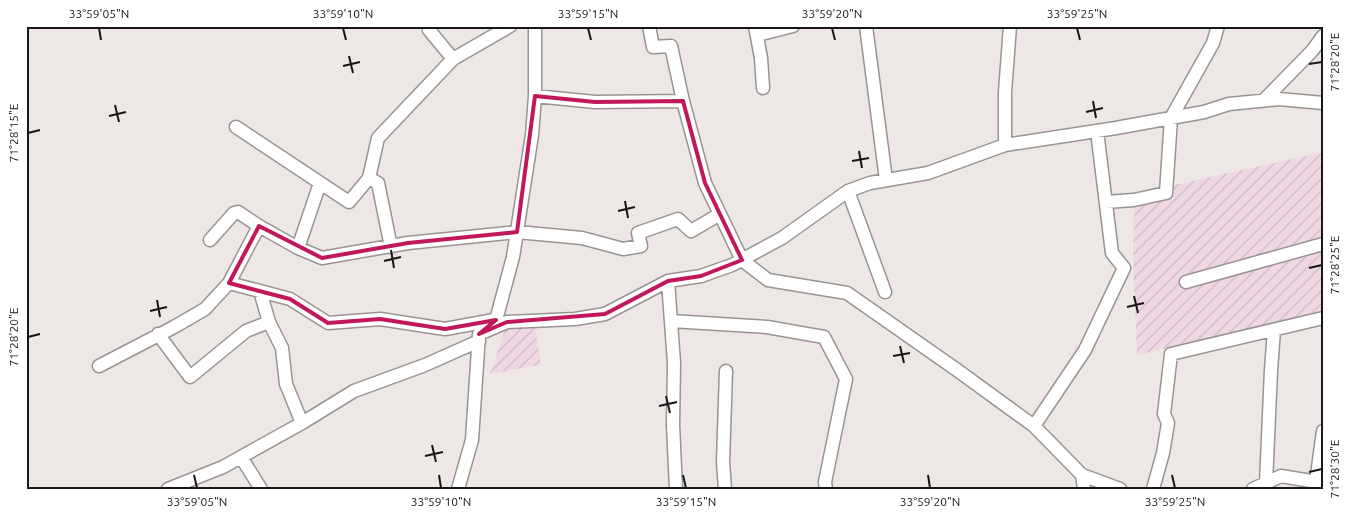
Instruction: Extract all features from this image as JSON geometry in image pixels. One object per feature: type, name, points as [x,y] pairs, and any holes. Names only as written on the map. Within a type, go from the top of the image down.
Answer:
[{"type":"street","points":[[432,26],[429,30],[453,59]]},
{"type":"street","points":[[236,127],[349,202],[369,178],[378,138],[453,59],[510,26]]},
{"type":"street","points":[[458,489],[472,440],[479,338],[496,320],[513,257],[532,135],[535,96],[535,26]]},
{"type":"street","points":[[649,26],[653,47],[671,46],[704,184],[742,260],[768,280],[847,293],[1034,426],[1082,475],[1120,489]]},
{"type":"street","points":[[763,88],[761,58],[756,30],[793,26]]},
{"type":"street","points":[[866,26],[886,180]]},
{"type":"street","points":[[1005,145],[1005,92],[1010,26]]},
{"type":"street","points":[[1106,202],[1134,200],[1166,193],[1171,118],[1213,43],[1218,26]]},
{"type":"street","points":[[1264,100],[1312,51],[1323,36]]},
{"type":"street","points":[[535,96],[595,102],[683,101]]},
{"type":"street","points":[[168,489],[223,467],[302,423],[354,391],[425,365],[507,322],[575,319],[604,314],[668,281],[701,276],[732,265],[782,238],[848,191],[870,183],[928,173],[1005,145],[1204,112],[1229,104],[1279,99],[1323,103]]},
{"type":"street","points":[[1034,426],[1085,350],[1124,268],[1112,253],[1097,131]]},
{"type":"street","points":[[369,178],[378,183],[391,247]]},
{"type":"street","points":[[298,248],[320,183]]},
{"type":"street","points":[[848,191],[885,292]]},
{"type":"street","points":[[210,240],[234,213],[238,212],[298,248],[322,258],[408,243],[517,232],[582,238],[623,249],[641,246],[638,233],[678,220],[691,231],[720,214]]},
{"type":"street","points":[[99,366],[205,309],[229,283],[259,226]]},
{"type":"street","points":[[1186,282],[1323,244]]},
{"type":"street","points":[[668,281],[674,364],[673,425],[676,489]]},
{"type":"street","points":[[229,283],[290,299],[328,323],[380,319],[445,329],[496,320]]},
{"type":"street","points":[[260,291],[269,322],[282,348],[286,384],[302,423]]},
{"type":"street","points":[[1152,489],[1163,453],[1168,423],[1164,414],[1172,354],[1323,318]]},
{"type":"street","points":[[671,321],[767,327],[824,337],[846,379],[825,482],[826,489]]},
{"type":"street","points":[[158,334],[190,377],[246,331],[269,322]]},
{"type":"street","points":[[1266,483],[1274,330]]},
{"type":"street","points":[[725,489],[723,462],[726,371]]},
{"type":"street","points":[[1253,489],[1280,476],[1319,483],[1323,431]]},
{"type":"street","points":[[241,457],[261,489]]},
{"type":"street","points":[[1082,475],[1084,489]]},
{"type":"highlighted area","points":[[535,96],[595,102],[683,101],[705,183],[742,260],[701,276],[668,281],[605,314],[507,322],[479,334],[496,320],[445,329],[380,319],[328,323],[290,299],[229,283],[259,226],[322,258],[408,243],[517,232]]},
{"type":"shaded area","points":[[1323,152],[1323,311],[1137,355],[1133,262],[1134,194]]},
{"type":"shaded area","points":[[534,319],[541,365],[490,374],[508,320]]}]
